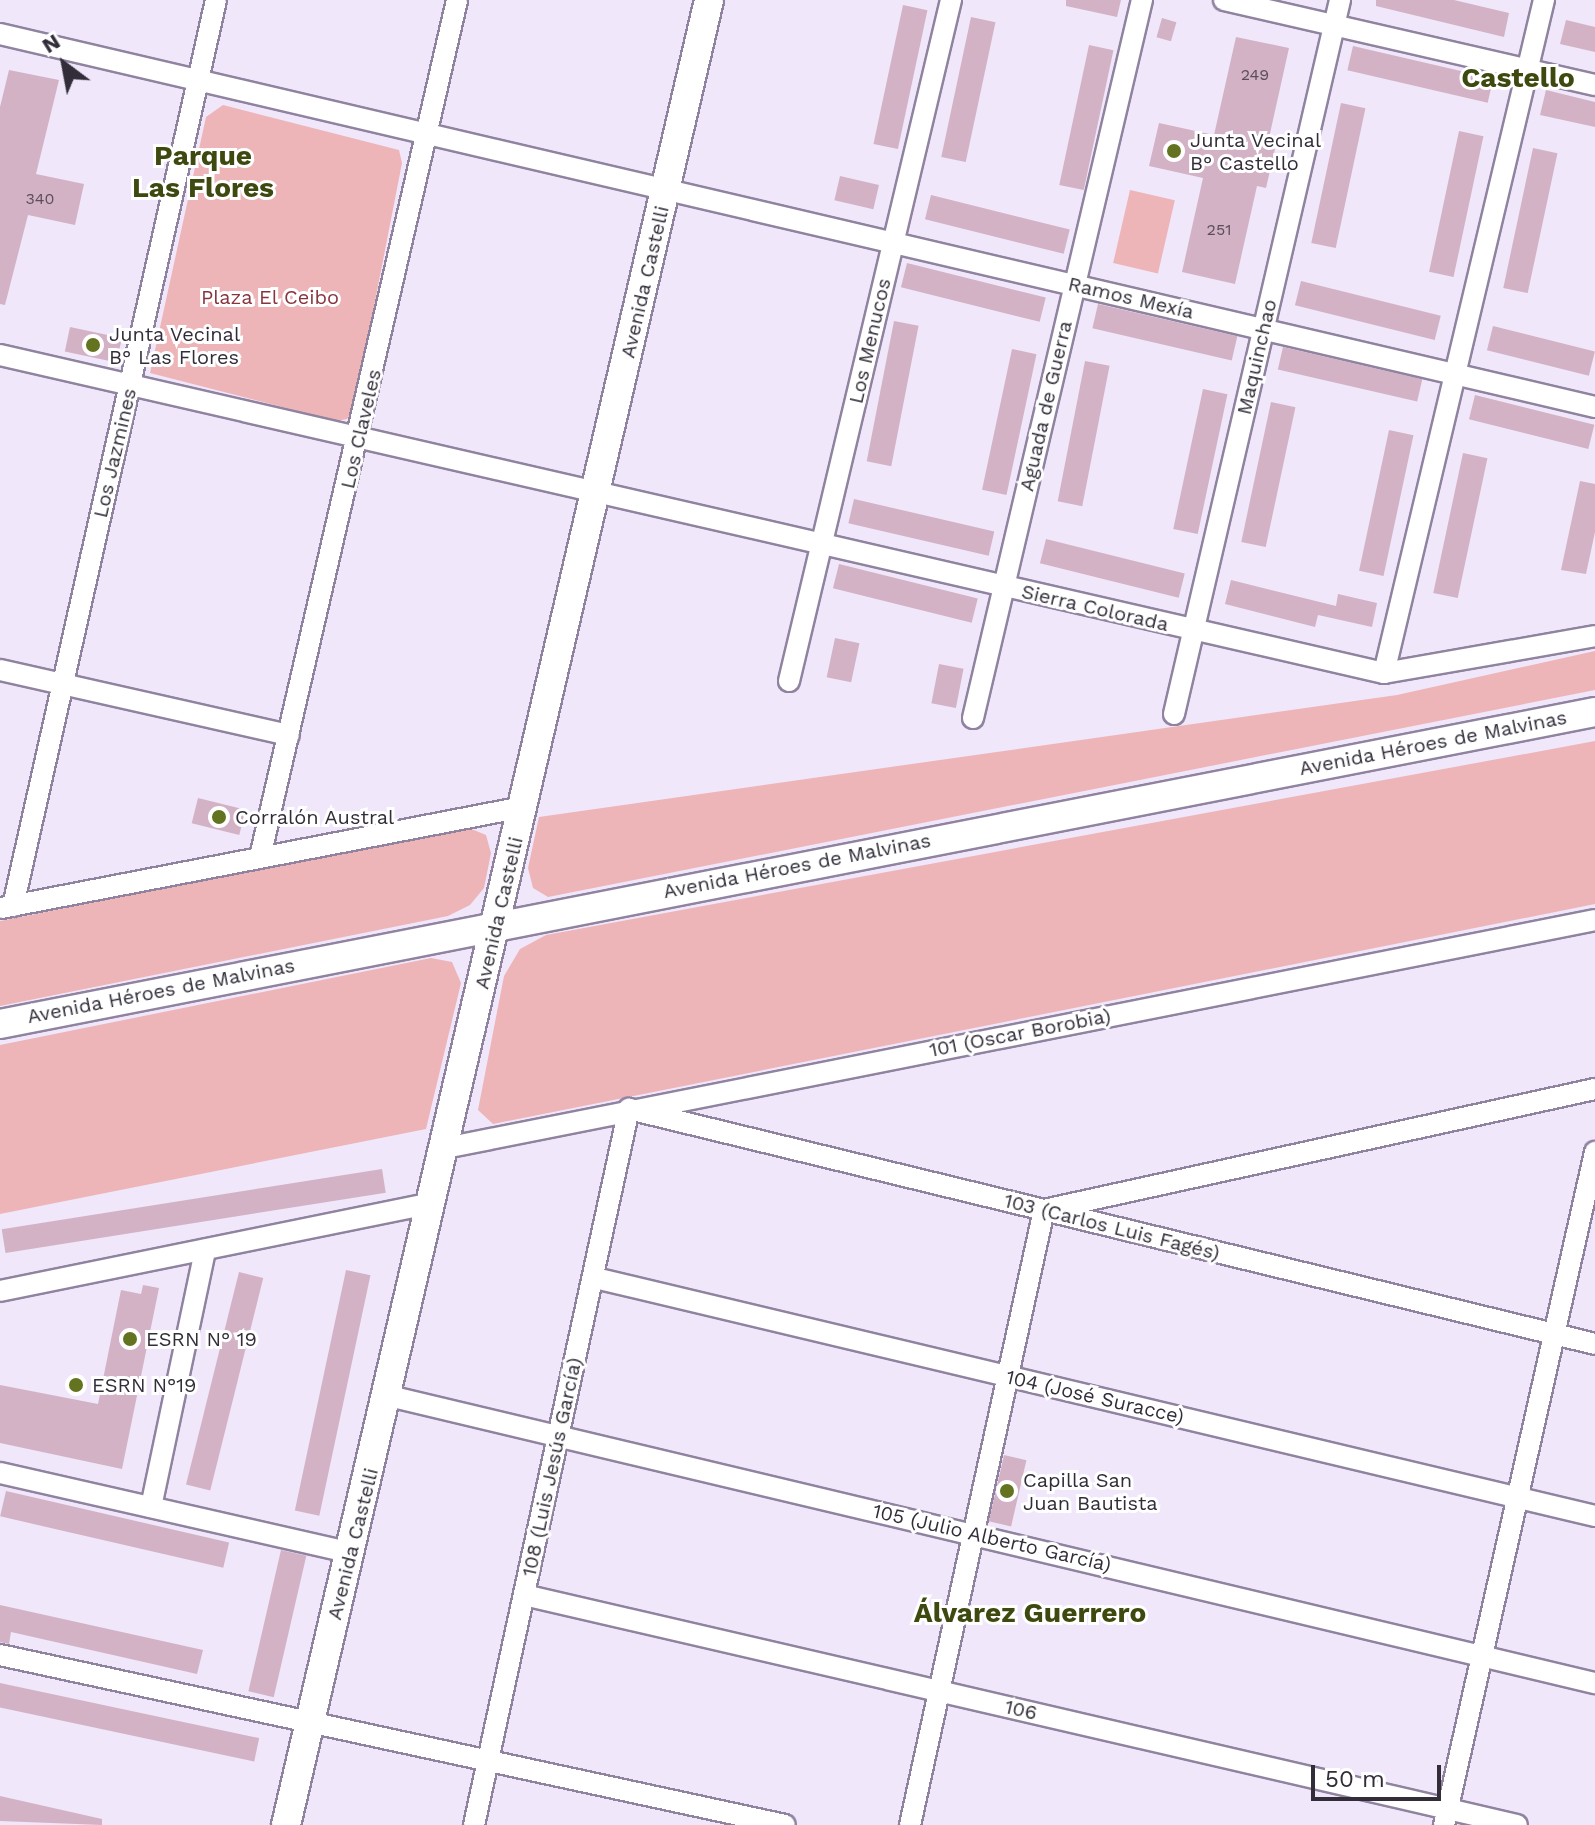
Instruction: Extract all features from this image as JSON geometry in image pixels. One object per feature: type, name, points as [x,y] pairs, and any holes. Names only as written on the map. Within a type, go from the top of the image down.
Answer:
[{"type":"main road","name":"Avenida Castelli","points":[[286,1825],[389,1396],[709,0]]},
{"type":"main road","name":"Avenida Héroes de Malvinas","points":[[0,1024],[496,923],[1595,712]]},
{"type":"street","name":"Los Jazmines","points":[[6,907],[63,684],[216,0]]},
{"type":"street","name":"Los Claveles","points":[[260,857],[360,439],[425,133],[457,0]]},
{"type":"street","name":"Los Menucos","points":[[789,681],[951,0]]},
{"type":"street","name":"Aguada de Guerra","points":[[973,718],[1142,0]]},
{"type":"street","points":[[1224,0],[1595,85]]},
{"type":"street","name":"Maquinchao","points":[[1174,714],[1340,0]]},
{"type":"street","points":[[1384,673],[1544,0]]},
{"type":"street","name":"Ramos Mexía","points":[[0,34],[1595,407]]},
{"type":"street","name":"Sierra Colorada","points":[[0,355],[1384,673],[1595,636]]},
{"type":"street","points":[[0,670],[289,735]]},
{"type":"street","points":[[6,907],[523,807]]},
{"type":"street","name":"101 (Oscar Borobia)","points":[[445,1148],[629,1109],[1595,920]]},
{"type":"street","points":[[910,1825],[1044,1210],[1595,1089]]},
{"type":"street","name":"103 (Carlos Luis Fagés)","points":[[629,1109],[1595,1344]]},
{"type":"street","name":"108 (Luis Jesús García)","points":[[474,1825],[595,1278],[629,1109]]},
{"type":"street","points":[[1446,1817],[1595,1152]]},
{"type":"street","points":[[0,1291],[433,1203]]},
{"type":"street","points":[[151,1507],[205,1250]]},
{"type":"street","name":"104 (José Suracce)","points":[[595,1278],[1595,1516]]},
{"type":"street","name":"105 (Julio Alberto García)","points":[[389,1396],[1595,1683]]},
{"type":"street","points":[[0,1473],[351,1553]]},
{"type":"street","name":"106","points":[[524,1595],[939,1691],[1446,1817],[1517,1825]]},
{"type":"street","points":[[0,1655],[785,1825]]},
{"type":"green space","name":"Plaza El Ceibo","points":[[223,105],[399,150],[402,163],[354,409],[347,419],[336,421],[150,373],[206,117]]},
{"type":"green space","points":[[1130,190],[1175,200],[1158,273],[1113,263]]},
{"type":"green space","points":[[1595,651],[1595,690],[548,897],[533,888],[528,868],[539,817],[1397,695]]},
{"type":"green space","points":[[1595,741],[1595,904],[493,1124],[478,1110],[504,976],[520,949],[546,935]]},
{"type":"green space","points":[[469,828],[486,835],[491,853],[484,888],[470,905],[448,916],[0,1006],[0,921]]},
{"type":"green space","points":[[431,958],[452,962],[461,983],[426,1129],[0,1214],[0,1045]]},
{"type":"building","points":[[1066,0],[1121,0],[1117,17],[1066,6]]},
{"type":"building","points":[[1376,0],[1454,0],[1509,13],[1504,37],[1376,6]]},
{"type":"building","points":[[903,5],[927,10],[898,149],[873,144]]},
{"type":"building","points":[[971,17],[995,22],[966,162],[941,157]]},
{"type":"building","points":[[1162,18],[1176,22],[1171,41],[1156,37]]},
{"type":"building","points":[[1566,20],[1595,27],[1595,52],[1560,44]]},
{"type":"building","points":[[1236,37],[1289,48],[1267,147],[1275,149],[1266,188],[1257,186],[1235,284],[1182,272],[1203,178],[1149,166],[1159,123],[1214,135]]},
{"type":"building","points":[[1089,45],[1113,50],[1084,190],[1059,185]]},
{"type":"building","points":[[1353,46],[1493,78],[1488,103],[1347,70]]},
{"type":"building","points":[[9,70],[59,80],[36,174],[84,184],[75,225],[28,215],[5,305],[0,304],[0,107]]},
{"type":"building","points":[[1546,90],[1595,102],[1595,127],[1540,115]]},
{"type":"building","points":[[1341,103],[1365,108],[1336,248],[1311,243]]},
{"type":"building","points":[[1459,131],[1483,136],[1454,277],[1429,272]]},
{"type":"building","points":[[1533,148],[1557,153],[1528,293],[1503,288]]},
{"type":"building","points":[[840,176],[879,185],[873,209],[834,200]]},
{"type":"building","points":[[931,195],[1070,230],[1064,254],[925,219]]},
{"type":"building","points":[[907,263],[1046,298],[1040,322],[901,287]]},
{"type":"building","points":[[1301,281],[1441,316],[1435,340],[1295,305]]},
{"type":"building","points":[[1098,304],[1237,336],[1232,361],[1092,328]]},
{"type":"building","points":[[894,321],[919,326],[891,466],[867,461]]},
{"type":"building","points":[[1493,326],[1595,351],[1589,376],[1487,350]]},
{"type":"building","name":"Junta Vecinal B° Las Flores","points":[[70,327],[122,338],[117,362],[65,351]]},
{"type":"building","points":[[1283,347],[1422,379],[1417,402],[1278,369]]},
{"type":"building","points":[[1012,349],[1036,354],[1007,495],[982,490]]},
{"type":"building","points":[[1085,361],[1110,366],[1082,506],[1058,501]]},
{"type":"building","points":[[1203,389],[1227,394],[1198,534],[1173,529]]},
{"type":"building","points":[[1475,395],[1594,425],[1588,449],[1469,419]]},
{"type":"building","points":[[1271,402],[1295,407],[1266,547],[1241,542]]},
{"type":"building","points":[[1389,430],[1413,435],[1384,576],[1359,571]]},
{"type":"building","points":[[1463,453],[1487,458],[1458,598],[1433,593]]},
{"type":"building","points":[[1580,481],[1595,484],[1595,532],[1586,574],[1561,570]]},
{"type":"building","points":[[854,499],[994,531],[989,556],[848,523]]},
{"type":"building","points":[[1046,539],[1185,574],[1179,598],[1040,563]]},
{"type":"building","points":[[839,564],[978,599],[972,623],[833,588]]},
{"type":"building","points":[[1231,580],[1336,606],[1338,594],[1377,603],[1372,627],[1318,615],[1315,627],[1225,604]]},
{"type":"building","points":[[835,638],[859,643],[851,682],[827,677]]},
{"type":"building","points":[[939,664],[964,669],[956,708],[931,703]]},
{"type":"building","name":"Corralón Austral","points":[[198,798],[246,810],[239,835],[192,823]]},
{"type":"building","points":[[382,1169],[386,1193],[5,1253],[2,1229]]},
{"type":"building","points":[[346,1270],[370,1275],[319,1516],[295,1511]]},
{"type":"building","points":[[239,1272],[263,1278],[210,1491],[186,1484]]},
{"type":"building","name":"ESRN N° 19","points":[[143,1285],[159,1288],[122,1469],[0,1443],[0,1385],[98,1404],[121,1290],[141,1294]]},
{"type":"building","name":"Capilla San Juan Bautista","points":[[1004,1455],[1026,1460],[1011,1526],[989,1521]]},
{"type":"building","points":[[6,1491],[229,1543],[223,1568],[0,1516]]},
{"type":"building","points":[[281,1550],[306,1556],[274,1697],[248,1691]]},
{"type":"building","points":[[0,1605],[203,1650],[197,1674],[11,1632],[9,1644],[0,1642]]},
{"type":"building","points":[[0,1683],[259,1738],[254,1762],[0,1708]]},
{"type":"building","points":[[0,1796],[102,1819],[102,1825],[0,1821]]},
{"type":"place","name":"Junta Vecinal B° Castello","points":[[1174,151]]},
{"type":"place","name":"Junta Vecinal B° Las Flores","points":[[93,345]]},
{"type":"place","name":"Corralón Austral","points":[[219,817]]},
{"type":"place","name":"ESRN N° 19","points":[[130,1339]]},
{"type":"place","name":"ESRN N°19","points":[[76,1385]]},
{"type":"place","name":"Capilla San Juan Bautista","points":[[1007,1491]]},
{"type":"district","name":"Castello","points":[[1518,78]]},
{"type":"district","name":"Parque Las Flores","points":[[203,172]]},
{"type":"district","name":"Álvarez Guerrero","points":[[1030,1613]]}]
